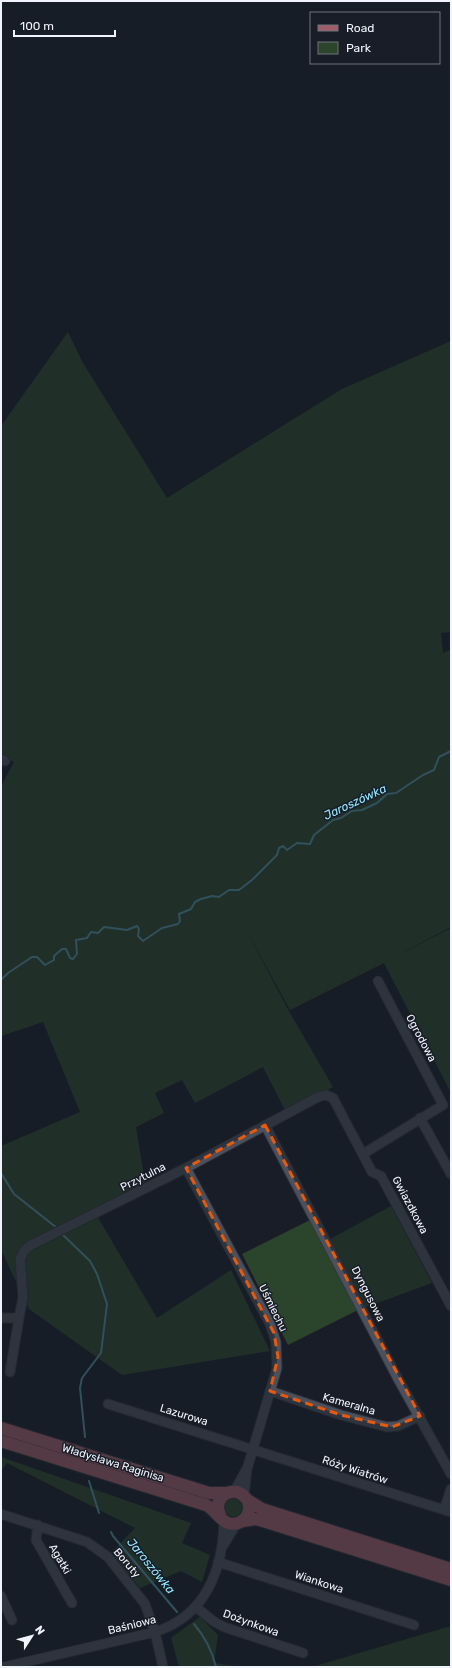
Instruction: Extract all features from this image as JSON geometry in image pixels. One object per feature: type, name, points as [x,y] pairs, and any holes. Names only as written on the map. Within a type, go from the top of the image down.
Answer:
[{"type":"main road","name":"Władysława Raginisa","points":[[1,1428],[209,1493],[238,1495],[262,1509],[451,1569]]},
{"type":"main road","name":"Władysława Raginisa","points":[[1,1440],[206,1505],[222,1518]]},
{"type":"main road","points":[[240,1522],[249,1512],[249,1505],[238,1495],[221,1498],[218,1504],[222,1518],[240,1522],[255,1519],[260,1520],[451,1580]]},
{"type":"street","name":"Ogrodowa","points":[[363,1154],[447,1103],[378,981]]},
{"type":"street","name":"Przytulna","points":[[10,1372],[23,1297],[20,1259],[27,1248],[186,1168],[322,1095],[329,1095],[333,1098]]},
{"type":"street","name":"Gwiazdkowa","points":[[333,1098],[372,1172],[381,1176],[451,1306]]},
{"type":"street","points":[[420,1118],[451,1174]]},
{"type":"street","name":"Dyngusowa","points":[[265,1125],[451,1474]]},
{"type":"street","name":"Uśmiechu","points":[[186,1168],[274,1333],[278,1357],[277,1368],[238,1495]]},
{"type":"street","points":[[1,1318],[19,1318]]},
{"type":"street","name":"Kameralna","points":[[270,1391],[341,1415],[387,1427],[398,1426],[420,1416]]},
{"type":"street","name":"Lazurowa","points":[[108,1404],[252,1449]]},
{"type":"street","name":"Róży Wiatrów","points":[[252,1449],[380,1491],[448,1511]]},
{"type":"street","points":[[448,1511],[451,1489]]},
{"type":"street","name":"Boruty","points":[[1,1514],[87,1542],[108,1558],[145,1604],[155,1632],[163,1667]]},
{"type":"street","name":"Baśniowa","points":[[222,1518],[222,1549]]},
{"type":"street","name":"Baśniowa","points":[[4,1667],[155,1632],[178,1623],[196,1607],[208,1589],[222,1549],[240,1522]]},
{"type":"street","name":"Agatki","points":[[38,1525],[36,1540],[72,1603]]},
{"type":"street","name":"Wiankowa","points":[[218,1562],[414,1625]]},
{"type":"street","points":[[1,1596],[12,1620]]},
{"type":"street","name":"Dożynkowa","points":[[196,1607],[213,1621],[224,1627],[303,1653]]},
{"type":"highlighted area","points":[[265,1125],[420,1416],[392,1427],[341,1415],[270,1391],[278,1357],[274,1333],[186,1168]]},
{"type":"green space","points":[[68,332],[83,363],[167,498],[342,389],[451,341],[451,632],[441,633],[443,653],[451,649],[451,927],[388,960],[451,928],[451,1093],[384,963],[290,1010],[244,926],[290,1013],[333,1087],[287,1114],[263,1067],[195,1103],[182,1080],[155,1093],[164,1113],[136,1127],[146,1188],[96,1214],[157,1318],[231,1270],[270,1351],[122,1375],[29,1309],[1,1250],[1,1146],[80,1112],[43,1022],[1,1036],[1,786],[14,762],[1,756],[1,426]]},
{"type":"green space","points":[[391,1206],[432,1283],[358,1310],[288,1345],[242,1254],[310,1220],[323,1243]]},
{"type":"green space","points":[[1,1457],[191,1523],[182,1543],[210,1555],[202,1582],[181,1571],[140,1588],[111,1553],[135,1528],[7,1463],[1,1471]]},
{"type":"green space","points":[[234,1497],[241,1500],[244,1507],[241,1514],[234,1517],[227,1514],[224,1507],[227,1500]]},
{"type":"green space","points":[[201,1616],[202,1619],[218,1635],[214,1663],[242,1667],[179,1667],[171,1638]]},
{"type":"green space","points":[[451,1626],[451,1667],[312,1667]]},
{"type":"waterway","name":"Jaroszówka","points":[[1,980],[8,973],[32,957],[37,957],[45,965],[54,960],[54,956],[62,949],[66,949],[70,958],[73,959],[77,954],[76,940],[87,938],[91,932],[98,933],[104,927],[127,930],[137,926],[139,929],[138,936],[143,941],[162,928],[178,924],[180,921],[179,914],[191,909],[195,902],[212,896],[219,897],[229,890],[239,890],[252,880],[277,855],[279,848],[283,846],[287,850],[297,843],[310,844],[314,835],[333,820],[341,818],[352,811],[362,810],[377,803],[387,794],[396,793],[423,775],[434,770],[439,757],[451,751]]},
{"type":"waterway","name":"Jaroszówka","points":[[1,1173],[14,1194],[57,1228]]},
{"type":"waterway","name":"Jaroszówka","points":[[61,1233],[90,1261],[97,1274],[107,1304],[101,1353],[82,1378],[80,1388],[85,1437]]},
{"type":"waterway","points":[[89,1481],[99,1513]]},
{"type":"waterway","name":"Jaroszówka","points":[[111,1532],[177,1612]]},
{"type":"waterway","name":"Jaroszówka","points":[[194,1624],[208,1644],[216,1667]]}]
